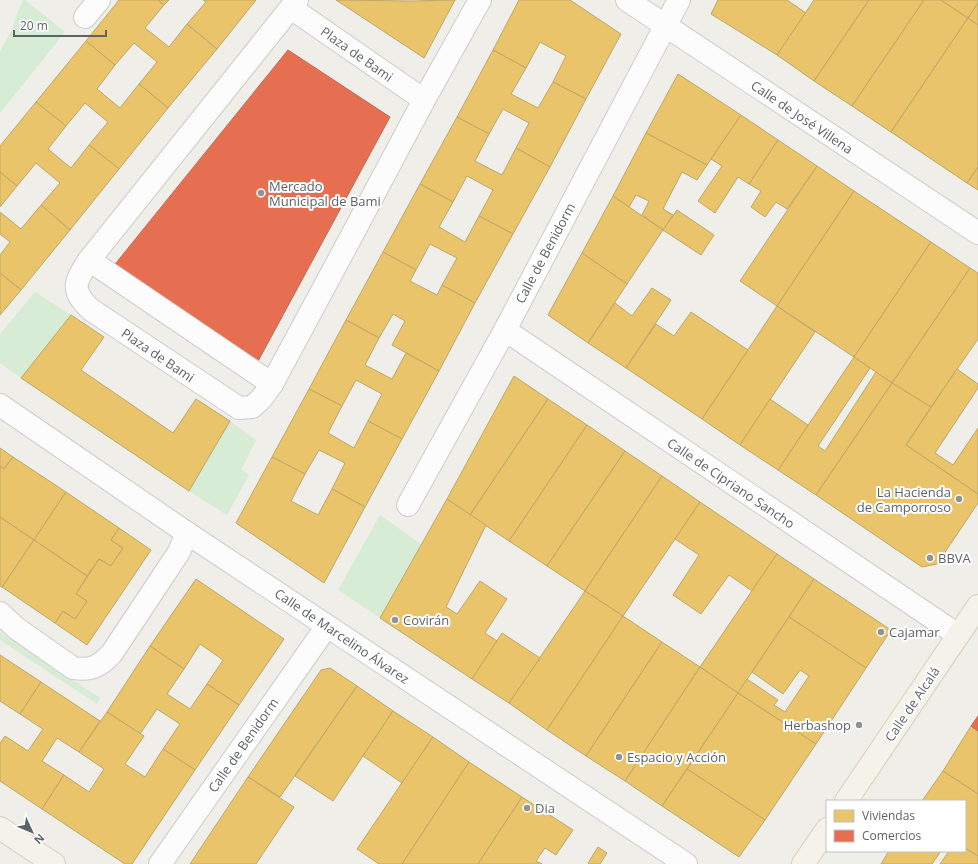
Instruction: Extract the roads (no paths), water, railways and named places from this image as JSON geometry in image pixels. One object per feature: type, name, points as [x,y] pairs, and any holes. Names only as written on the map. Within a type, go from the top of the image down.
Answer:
[{"type":"main road","name":"Calle de Alcalá","points":[[847,800],[978,606]]},
{"type":"main road","points":[[0,828],[54,864]]},
{"type":"main road","points":[[803,864],[826,830]]},
{"type":"street","points":[[85,17],[99,0]]},
{"type":"street","name":"Plaza de Bami","points":[[424,100],[294,4],[89,260],[79,275],[76,288],[80,299],[90,309],[238,408],[252,407],[261,399],[272,384],[424,100],[480,0]]},
{"type":"street","name":"Calle de José Villena","points":[[627,0],[978,233]]},
{"type":"street","name":"Calle de Benidorm","points":[[408,505],[504,330],[679,0]]},
{"type":"street","points":[[89,260],[272,384]]},
{"type":"street","name":"Calle de Cipriano Sancho","points":[[504,330],[958,635]]},
{"type":"street","name":"Calle de Marcelino Álvarez","points":[[0,405],[187,533],[686,864]]},
{"type":"street","points":[[0,613],[16,628],[73,668],[83,670],[93,668],[102,663],[112,653],[179,552],[187,533]]},
{"type":"street","name":"Calle de Benidorm","points":[[160,864],[327,626]]},
{"type":"place","name":"Mercado Municipal de Bami","points":[[261,193]]},
{"type":"place","name":"La Hacienda de Camporroso","points":[[959,499]]},
{"type":"place","name":"BBVA","points":[[930,558]]},
{"type":"place","name":"Covirán","points":[[395,620]]},
{"type":"place","name":"Cajamar","points":[[881,632]]},
{"type":"place","name":"Herbashop","points":[[859,725]]},
{"type":"place","name":"Espacio y Acción","points":[[619,757]]},
{"type":"place","name":"Dia","points":[[527,808]]}]
